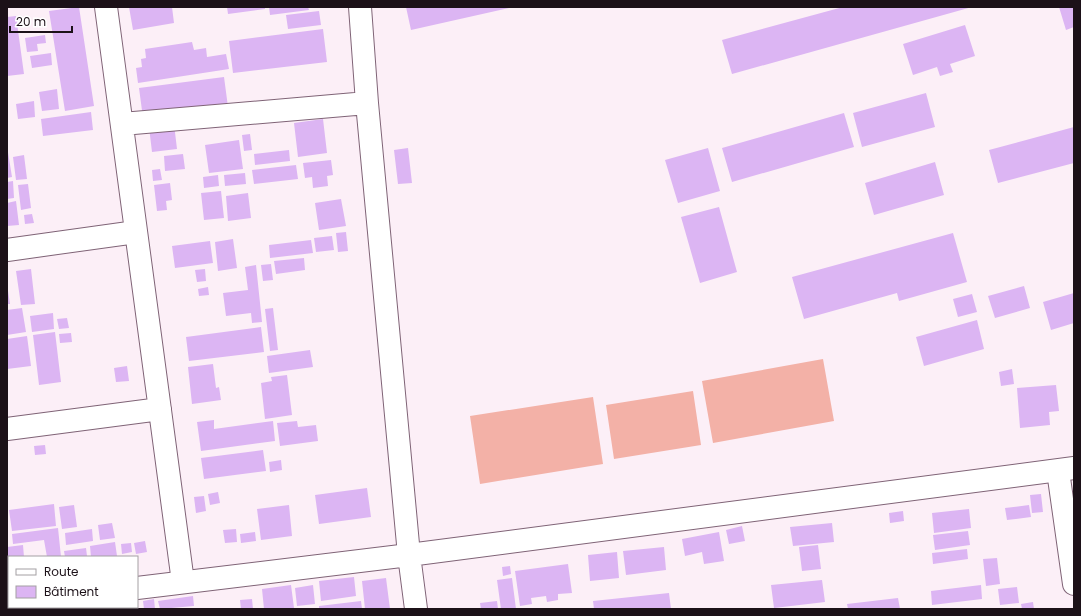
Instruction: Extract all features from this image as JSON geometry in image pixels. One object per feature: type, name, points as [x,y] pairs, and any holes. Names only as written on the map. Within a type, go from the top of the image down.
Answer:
[{"type":"street","points":[[106,7],[183,582]]},
{"type":"street","points":[[360,7],[367,103],[409,555],[416,609]]},
{"type":"street","points":[[122,124],[367,103]]},
{"type":"street","points":[[7,250],[136,232]]},
{"type":"street","points":[[7,429],[160,410]]},
{"type":"street","points":[[138,588],[409,555],[1066,470],[1074,584]]},
{"type":"shaded area","points":[[823,359],[834,421],[713,443],[702,381]]},
{"type":"shaded area","points":[[693,391],[701,445],[614,459],[606,405]]},
{"type":"shaded area","points":[[593,397],[603,464],[480,484],[470,416]]},
{"type":"building","points":[[79,7],[94,106],[65,111],[49,11]]},
{"type":"building","points":[[129,7],[172,7],[174,23],[133,30]]},
{"type":"building","points":[[227,7],[265,7],[265,9],[228,14]]},
{"type":"building","points":[[269,7],[308,7],[309,10],[270,15]]},
{"type":"building","points":[[406,7],[509,7],[509,8],[411,30]]},
{"type":"building","points":[[843,7],[972,7],[732,74],[722,40]]},
{"type":"building","points":[[1059,7],[1074,7],[1074,27],[1066,30]]},
{"type":"building","points":[[319,11],[321,25],[288,29],[286,15]]},
{"type":"building","points":[[16,16],[24,74],[7,76],[7,17]]},
{"type":"building","points":[[965,25],[975,56],[950,64],[953,72],[940,76],[937,67],[913,75],[903,44]]},
{"type":"building","points":[[323,29],[327,62],[233,73],[229,41]]},
{"type":"building","points":[[45,35],[46,43],[37,44],[38,51],[27,52],[25,38]]},
{"type":"building","points":[[192,42],[194,50],[206,48],[207,57],[226,54],[229,69],[138,83],[136,68],[142,67],[141,59],[146,58],[145,49]]},
{"type":"building","points":[[51,53],[52,65],[32,68],[30,56]]},
{"type":"building","points":[[224,77],[228,107],[143,118],[139,88]]},
{"type":"building","points":[[57,89],[59,109],[42,111],[39,92]]},
{"type":"building","points":[[926,93],[935,127],[862,147],[853,113]]},
{"type":"building","points":[[34,101],[35,117],[18,119],[16,104]]},
{"type":"building","points":[[91,112],[93,130],[43,136],[41,119]]},
{"type":"building","points":[[844,113],[854,147],[732,182],[722,148]]},
{"type":"building","points":[[323,119],[327,153],[298,157],[294,123]]},
{"type":"building","points":[[174,124],[177,149],[152,152],[149,127]]},
{"type":"building","points":[[1074,127],[1074,163],[998,183],[989,150]]},
{"type":"building","points":[[250,134],[252,150],[244,151],[242,135]]},
{"type":"building","points":[[239,140],[243,169],[209,173],[205,145]]},
{"type":"building","points":[[7,146],[12,177],[7,178]]},
{"type":"building","points":[[408,148],[412,183],[398,184],[394,150]]},
{"type":"building","points":[[708,148],[720,191],[678,203],[665,160]]},
{"type":"building","points":[[289,150],[290,161],[255,165],[254,154]]},
{"type":"building","points":[[183,154],[185,169],[165,171],[164,156]]},
{"type":"building","points":[[24,155],[27,179],[16,180],[13,157]]},
{"type":"building","points":[[331,160],[333,175],[327,176],[328,186],[313,188],[312,177],[305,178],[303,163]]},
{"type":"building","points":[[935,162],[944,195],[874,215],[865,183]]},
{"type":"building","points":[[296,165],[298,179],[254,184],[252,170]]},
{"type":"building","points":[[160,169],[162,180],[153,181],[152,170]]},
{"type":"building","points":[[245,173],[246,184],[225,186],[224,175]]},
{"type":"building","points":[[218,175],[219,186],[204,188],[203,177]]},
{"type":"building","points":[[13,181],[14,198],[7,199],[7,182]]},
{"type":"building","points":[[170,183],[172,200],[166,201],[167,210],[157,211],[154,185]]},
{"type":"building","points":[[28,184],[31,208],[21,210],[18,185]]},
{"type":"building","points":[[221,191],[224,218],[204,220],[201,193]]},
{"type":"building","points":[[248,193],[251,218],[228,221],[226,196]]},
{"type":"building","points":[[341,199],[346,226],[319,230],[315,203]]},
{"type":"building","points":[[16,201],[19,225],[7,226],[7,203]]},
{"type":"building","points":[[719,207],[737,272],[700,283],[681,217]]},
{"type":"building","points":[[32,214],[34,223],[25,224],[24,215]]},
{"type":"building","points":[[346,232],[348,251],[338,252],[336,233]]},
{"type":"building","points":[[953,233],[967,282],[899,301],[897,293],[804,319],[792,277]]},
{"type":"building","points":[[332,236],[334,250],[316,252],[314,238]]},
{"type":"building","points":[[233,239],[237,268],[218,271],[215,242]]},
{"type":"building","points":[[311,240],[313,253],[270,258],[269,245]]},
{"type":"building","points":[[210,241],[213,263],[175,268],[172,246]]},
{"type":"building","points":[[304,258],[305,270],[276,274],[274,261]]},
{"type":"building","points":[[271,264],[273,280],[263,281],[261,265]]},
{"type":"building","points":[[256,265],[262,322],[252,323],[251,313],[226,316],[223,293],[248,290],[245,267]]},
{"type":"building","points":[[31,269],[35,304],[21,305],[16,271]]},
{"type":"building","points":[[205,269],[206,281],[197,282],[195,270]]},
{"type":"building","points":[[7,284],[10,304],[7,304]]},
{"type":"building","points":[[1024,286],[1030,308],[995,318],[988,296]]},
{"type":"building","points":[[208,287],[209,295],[199,296],[198,289]]},
{"type":"building","points":[[1074,293],[1074,323],[1051,330],[1043,302]]},
{"type":"building","points":[[972,294],[977,312],[958,317],[953,299]]},
{"type":"building","points":[[22,308],[26,332],[7,335],[7,310]]},
{"type":"building","points":[[273,308],[278,350],[270,351],[265,309]]},
{"type":"building","points":[[53,313],[54,329],[32,332],[30,316]]},
{"type":"building","points":[[67,318],[69,328],[59,329],[57,319]]},
{"type":"building","points":[[977,320],[984,349],[924,366],[916,337]]},
{"type":"building","points":[[261,327],[264,352],[189,361],[186,337]]},
{"type":"building","points":[[55,332],[61,382],[39,385],[33,335]]},
{"type":"building","points":[[71,333],[72,342],[60,343],[59,334]]},
{"type":"building","points":[[27,336],[31,366],[7,369],[7,339]]},
{"type":"building","points":[[310,350],[313,367],[269,373],[267,356]]},
{"type":"building","points":[[213,364],[216,388],[219,387],[221,400],[192,404],[188,367]]},
{"type":"building","points":[[127,366],[129,381],[116,382],[114,368]]},
{"type":"building","points":[[1012,369],[1014,384],[1001,386],[999,372]]},
{"type":"building","points":[[287,375],[292,415],[265,419],[261,383],[272,381],[271,377]]},
{"type":"building","points":[[1056,385],[1059,411],[1049,412],[1050,425],[1020,428],[1017,388]]},
{"type":"building","points":[[214,420],[214,429],[273,421],[275,441],[201,451],[197,422]]},
{"type":"building","points":[[297,421],[298,427],[316,425],[318,441],[280,446],[277,423]]},
{"type":"building","points":[[45,445],[46,454],[35,455],[34,446]]},
{"type":"building","points":[[263,450],[266,471],[204,479],[201,458]]},
{"type":"building","points":[[281,460],[282,470],[270,472],[269,462]]},
{"type":"building","points":[[367,488],[371,517],[319,524],[315,495]]},
{"type":"building","points":[[218,492],[220,503],[210,505],[208,494]]},
{"type":"building","points":[[1041,494],[1043,512],[1032,513],[1030,495]]},
{"type":"building","points":[[204,496],[206,511],[196,513],[194,497]]},
{"type":"building","points":[[54,504],[56,526],[12,531],[9,510]]},
{"type":"building","points":[[74,505],[77,527],[62,529],[59,507]]},
{"type":"building","points":[[289,505],[292,536],[261,540],[257,509]]},
{"type":"building","points":[[1029,505],[1031,517],[1007,520],[1005,508]]},
{"type":"building","points":[[969,509],[971,528],[934,533],[932,513]]},
{"type":"building","points":[[903,511],[904,521],[890,523],[889,513]]},
{"type":"building","points":[[112,523],[115,538],[100,540],[98,525]]},
{"type":"building","points":[[832,523],[834,542],[793,546],[790,527]]},
{"type":"building","points":[[742,526],[745,541],[729,544],[726,530]]},
{"type":"building","points":[[58,528],[61,556],[47,556],[44,540],[13,544],[12,534]]},
{"type":"building","points":[[92,529],[93,541],[66,545],[65,533]]},
{"type":"building","points":[[236,529],[237,542],[225,543],[223,530]]},
{"type":"building","points":[[968,531],[970,545],[935,550],[933,535]]},
{"type":"building","points":[[255,532],[256,541],[241,543],[240,534]]},
{"type":"building","points":[[719,532],[724,561],[704,564],[702,552],[685,556],[682,539]]},
{"type":"building","points":[[145,541],[147,552],[136,554],[134,543]]},
{"type":"building","points":[[115,542],[117,556],[91,556],[90,546]]},
{"type":"building","points":[[131,543],[132,552],[122,554],[121,544]]},
{"type":"building","points":[[23,545],[24,556],[8,556],[7,561],[7,547]]},
{"type":"building","points":[[818,545],[821,569],[802,571],[799,547]]},
{"type":"building","points":[[664,547],[666,570],[626,575],[623,551]]},
{"type":"building","points":[[86,548],[87,556],[65,556],[64,551]]},
{"type":"building","points":[[967,549],[968,559],[933,564],[932,553]]},
{"type":"building","points":[[617,552],[619,578],[590,581],[588,555]]},
{"type":"building","points":[[997,558],[1000,584],[986,586],[983,559]]},
{"type":"building","points":[[568,564],[572,593],[558,594],[558,600],[547,602],[546,596],[531,598],[532,604],[520,606],[515,571]]},
{"type":"building","points":[[510,566],[511,574],[503,576],[502,567]]},
{"type":"building","points":[[354,577],[356,596],[321,601],[319,581]]},
{"type":"building","points":[[386,578],[390,609],[365,609],[362,581]]},
{"type":"building","points":[[512,578],[516,609],[501,609],[497,580]]},
{"type":"building","points":[[822,580],[825,602],[774,608],[771,585]]},
{"type":"building","points":[[291,585],[294,608],[264,609],[262,589]]},
{"type":"building","points":[[313,585],[315,604],[297,606],[295,588]]},
{"type":"building","points":[[981,585],[982,599],[932,605],[931,591]]},
{"type":"building","points":[[1017,587],[1019,603],[1000,605],[998,589]]},
{"type":"building","points":[[669,593],[671,609],[594,609],[593,601]]},
{"type":"building","points":[[193,596],[194,606],[160,609],[158,601]]},
{"type":"building","points":[[898,598],[900,609],[848,609],[847,604]]},
{"type":"building","points":[[154,599],[155,609],[144,609],[143,601]]},
{"type":"building","points":[[252,599],[253,609],[241,609],[240,600]]},
{"type":"building","points":[[361,601],[362,609],[319,609],[319,606]]},
{"type":"building","points":[[497,601],[498,609],[481,609],[480,603]]},
{"type":"building","points":[[1033,602],[1034,609],[1022,609],[1021,604]]}]
